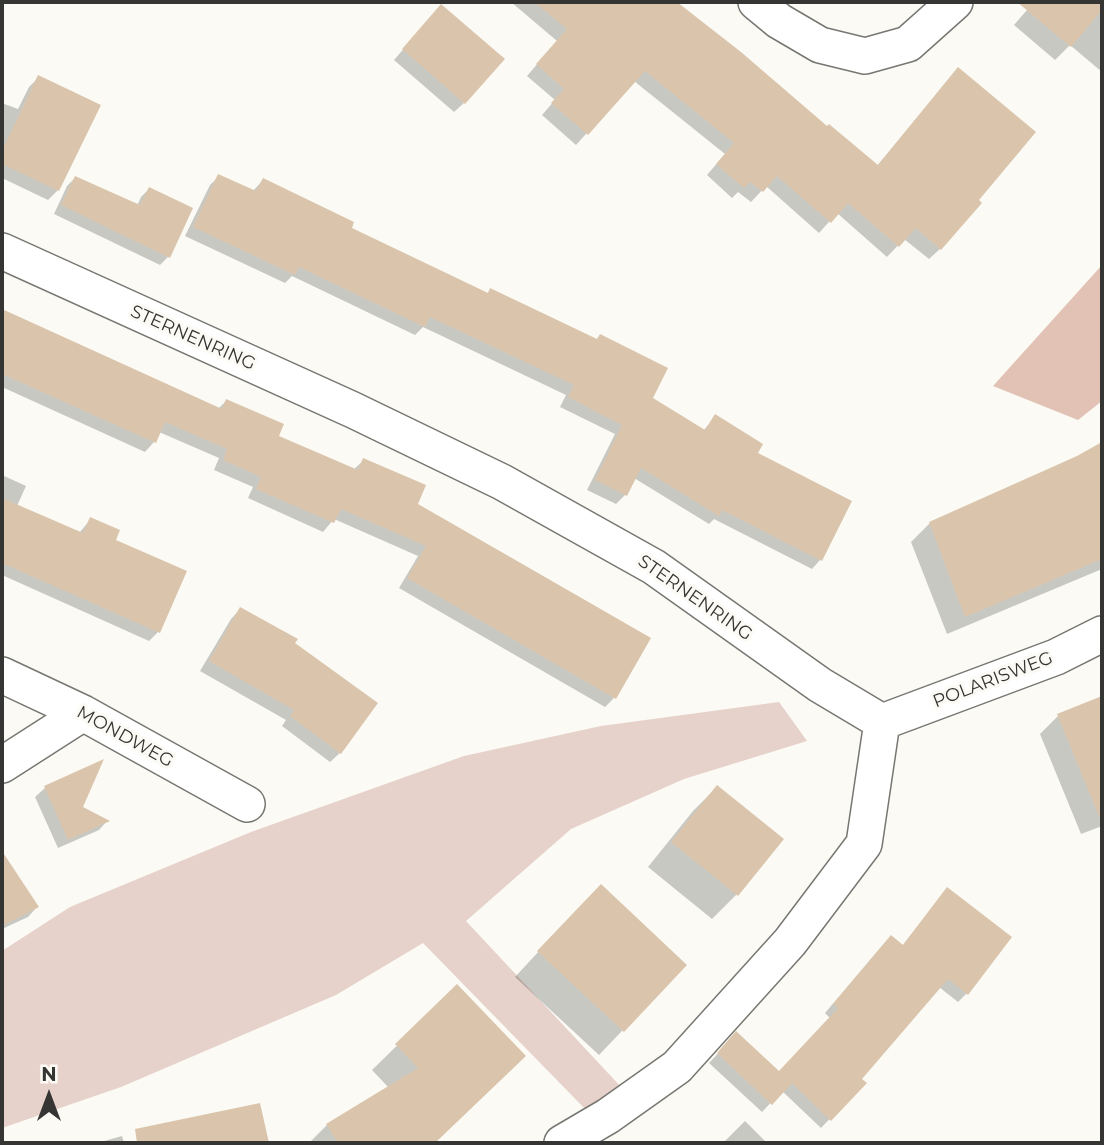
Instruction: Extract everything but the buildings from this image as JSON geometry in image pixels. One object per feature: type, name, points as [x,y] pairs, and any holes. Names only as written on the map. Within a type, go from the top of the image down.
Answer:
[{"type":"street","points":[[755,2],[779,21],[820,45],[865,55],[908,44],[955,2]]},
{"type":"street","name":"STERNENRING","points":[[2,251],[353,410],[502,482],[654,566],[820,685],[882,722]]},
{"type":"street","name":"POLARISWEG","points":[[882,722],[1056,657],[1102,634]]},
{"type":"street","name":"MONDWEG","points":[[2,675],[83,713],[247,804]]},
{"type":"street","points":[[2,765],[83,713]]},
{"type":"street","points":[[562,1143],[608,1116],[677,1066],[790,942],[864,844],[882,722]]},
{"type":"shaded area","points":[[1102,265],[1102,401],[1078,420],[993,386]]},
{"type":"shaded area","points":[[779,702],[807,741],[684,779],[571,829],[466,921],[622,1088],[590,1114],[423,943],[336,995],[121,1087],[2,1128],[2,951],[70,907],[251,832],[464,756],[601,726]]}]
